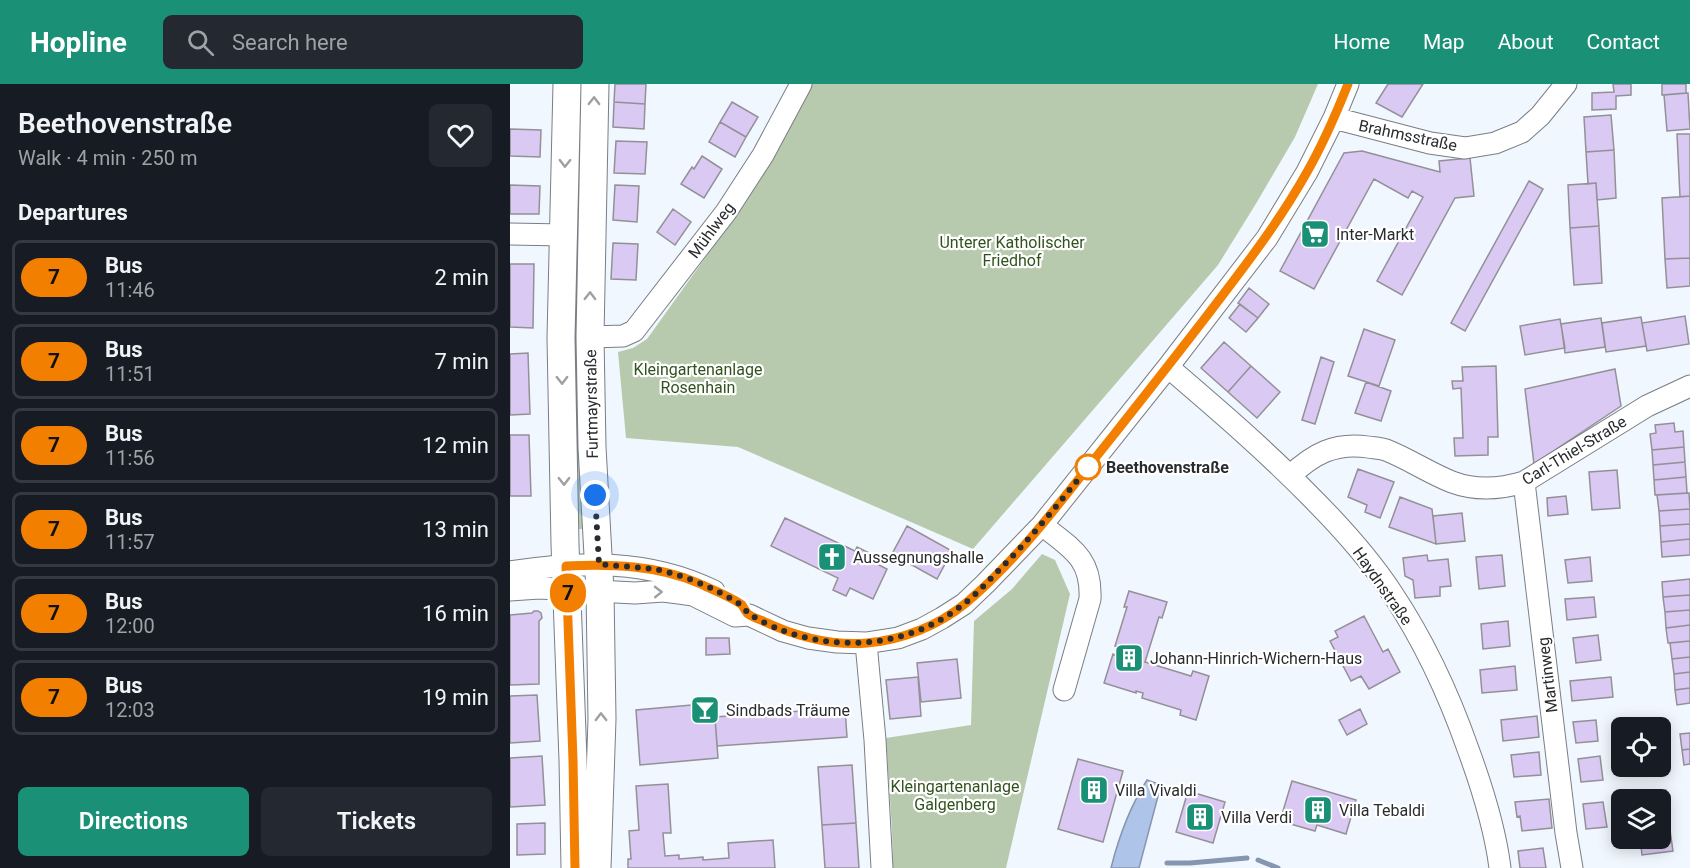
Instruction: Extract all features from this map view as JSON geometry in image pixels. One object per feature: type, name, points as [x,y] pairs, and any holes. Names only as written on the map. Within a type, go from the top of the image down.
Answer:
[{"type":"main road","name":"Furtmayrstraße","points":[[567,84],[561,338],[575,868]]},
{"type":"main road","name":"Furtmayrstraße","points":[[595,84],[590,337],[591,447],[600,578],[602,719],[597,868]]},
{"type":"street","name":"Mühlweg","points":[[590,337],[623,336],[634,331],[726,212],[763,155],[801,84]]},
{"type":"street","points":[[510,572],[600,578],[654,570],[674,574],[741,604],[749,615],[783,630],[808,638],[837,642],[866,643],[898,638],[942,618],[964,604],[1041,525],[1168,367],[1267,238],[1307,172],[1348,84]]},
{"type":"street","name":"Brahmsstraße","points":[[1334,118],[1430,144],[1465,148],[1495,143],[1522,132],[1540,116],[1566,84]]},
{"type":"street","points":[[510,234],[564,235]]},
{"type":"street","name":"Haydnstraße","points":[[1168,367],[1248,436],[1332,518],[1366,557],[1392,592],[1412,625],[1458,719],[1478,779],[1500,868]]},
{"type":"street","name":"Carl-Thiel-Straße","points":[[1290,476],[1305,461],[1333,447],[1359,446],[1384,449],[1453,482],[1473,487],[1512,486],[1524,482],[1647,406],[1690,386]]},
{"type":"street","name":"Martinweg","points":[[1524,482],[1572,868]]},
{"type":"street","points":[[1041,525],[1081,558],[1091,583],[1090,599],[1064,690]]},
{"type":"street","points":[[510,590],[539,588],[567,577]]},
{"type":"street","points":[[866,643],[875,740],[882,868]]},
{"type":"green space","points":[[575,84],[582,84],[583,529],[578,529],[574,417]]},
{"type":"green space","name":"Unterer Katholischer Friedhof","points":[[811,84],[1318,84],[1295,137],[1218,265],[973,549],[738,447],[626,438],[618,352],[633,348],[647,339],[751,191]]},
{"type":"green space","name":"Kleingartenanlage Galgenberg","points":[[1042,554],[1055,560],[1070,594],[1006,868],[893,868],[886,738],[971,725],[974,621],[1012,589]]},
{"type":"water","points":[[1147,780],[1161,785],[1139,868],[1111,868],[1125,822]]},
{"type":"building","points":[[615,84],[646,84],[645,104],[614,102]]},
{"type":"building","points":[[1388,84],[1423,84],[1402,117],[1376,103]]},
{"type":"building","points":[[1613,84],[1631,84],[1631,95],[1616,96],[1616,109],[1592,110],[1592,93],[1614,92]]},
{"type":"building","points":[[1662,84],[1686,84],[1686,93],[1662,95]]},
{"type":"building","points":[[1688,93],[1690,129],[1667,131],[1664,95]]},
{"type":"building","points":[[614,102],[645,104],[644,129],[613,127]]},
{"type":"building","points":[[732,102],[758,117],[746,137],[720,122]]},
{"type":"building","points":[[1611,115],[1614,150],[1586,152],[1584,117]]},
{"type":"building","points":[[720,122],[746,137],[735,157],[709,142]]},
{"type":"building","points":[[510,129],[541,130],[540,157],[510,156]]},
{"type":"building","points":[[1677,134],[1690,134],[1690,196],[1680,197]]},
{"type":"building","points":[[616,141],[647,142],[645,174],[614,173]]},
{"type":"building","points":[[1614,150],[1616,198],[1597,200],[1596,183],[1588,184],[1586,152]]},
{"type":"building","points":[[1362,151],[1440,172],[1439,161],[1470,158],[1474,196],[1455,198],[1402,295],[1377,281],[1423,197],[1412,191],[1408,198],[1374,179],[1314,289],[1280,271],[1344,153]]},
{"type":"building","points":[[702,156],[722,169],[704,198],[681,184]]},
{"type":"building","points":[[1529,181],[1543,189],[1465,331],[1451,323]]},
{"type":"building","points":[[1596,183],[1599,226],[1570,228],[1568,185]]},
{"type":"building","points":[[510,185],[540,186],[539,214],[510,214]]},
{"type":"building","points":[[615,185],[639,186],[637,222],[613,220]]},
{"type":"building","points":[[1690,196],[1690,258],[1665,259],[1662,198]]},
{"type":"building","points":[[673,209],[691,222],[675,245],[657,232]]},
{"type":"building","points":[[1599,226],[1602,283],[1574,285],[1570,228]]},
{"type":"building","points":[[613,243],[638,244],[636,280],[611,279]]},
{"type":"building","points":[[1690,258],[1690,286],[1667,288],[1665,259]]},
{"type":"building","points":[[510,264],[534,264],[533,328],[510,327]]},
{"type":"building","points":[[1249,288],[1269,304],[1258,318],[1238,303]]},
{"type":"building","points":[[1240,304],[1258,318],[1246,332],[1229,318]]},
{"type":"building","points":[[1685,316],[1689,344],[1647,351],[1642,323]]},
{"type":"building","points":[[1641,317],[1646,346],[1606,352],[1602,323]]},
{"type":"building","points":[[1601,318],[1605,347],[1565,353],[1561,324]]},
{"type":"building","points":[[1560,319],[1565,348],[1525,355],[1520,326]]},
{"type":"building","points":[[1364,329],[1395,340],[1379,386],[1348,376]]},
{"type":"building","points":[[1224,342],[1251,366],[1228,392],[1201,368]]},
{"type":"building","points":[[528,353],[530,414],[510,415],[510,354]]},
{"type":"building","points":[[1321,357],[1334,362],[1315,424],[1302,420]]},
{"type":"building","points":[[1251,366],[1280,392],[1257,418],[1228,392]]},
{"type":"building","points":[[1496,366],[1498,437],[1488,437],[1488,455],[1455,456],[1454,438],[1463,438],[1461,388],[1453,389],[1452,381],[1463,381],[1462,367]]},
{"type":"building","points":[[1615,369],[1621,406],[1534,464],[1525,389]]},
{"type":"building","points":[[1366,382],[1391,391],[1381,421],[1355,413]]},
{"type":"building","points":[[1674,423],[1675,432],[1683,431],[1684,447],[1652,450],[1650,434],[1656,433],[1655,425]]},
{"type":"building","points":[[510,435],[529,435],[531,496],[510,496]]},
{"type":"building","points":[[1684,447],[1685,462],[1653,465],[1652,450]]},
{"type":"building","points":[[1685,462],[1686,477],[1654,480],[1653,465]]},
{"type":"building","points":[[1358,469],[1394,482],[1380,518],[1365,512],[1367,505],[1348,497]]},
{"type":"building","points":[[1617,470],[1620,508],[1592,510],[1589,472]]},
{"type":"building","points":[[1686,477],[1687,493],[1655,495],[1654,480]]},
{"type":"building","points":[[1689,493],[1690,509],[1659,511],[1657,495]]},
{"type":"building","points":[[1566,496],[1568,514],[1548,516],[1547,498]]},
{"type":"building","points":[[1400,497],[1432,509],[1436,544],[1389,527]]},
{"type":"building","points":[[1690,509],[1690,524],[1660,526],[1659,511]]},
{"type":"building","points":[[1462,513],[1465,541],[1436,544],[1433,516]]},
{"type":"building","name":"Aussegnungshalle","points":[[785,518],[855,551],[857,547],[871,554],[869,560],[887,569],[873,599],[850,588],[846,596],[833,590],[838,578],[771,546]]},
{"type":"building","points":[[1690,524],[1690,539],[1661,542],[1660,526]]},
{"type":"building","points":[[907,526],[952,551],[937,579],[892,554]]},
{"type":"building","points":[[1690,539],[1690,555],[1662,557],[1661,542]]},
{"type":"building","points":[[1427,555],[1428,561],[1448,559],[1451,586],[1440,587],[1440,596],[1415,598],[1413,580],[1405,576],[1403,558]]},
{"type":"building","points":[[1502,555],[1505,586],[1479,589],[1476,557]]},
{"type":"building","points":[[1590,557],[1592,581],[1568,583],[1565,560]]},
{"type":"building","points":[[1690,579],[1690,595],[1663,597],[1662,582]]},
{"type":"building","name":"Johann-Hinrich-Wichern-Haus","points":[[1129,591],[1167,602],[1162,618],[1159,617],[1145,662],[1191,676],[1193,671],[1209,676],[1196,720],[1180,715],[1181,710],[1142,698],[1143,693],[1104,683],[1113,654],[1115,655],[1118,647],[1115,646],[1127,607],[1124,607]]},
{"type":"building","points":[[1690,595],[1690,610],[1665,612],[1663,597]]},
{"type":"building","points":[[1594,597],[1596,617],[1567,620],[1565,599]]},
{"type":"building","points":[[1690,610],[1690,625],[1666,628],[1665,612]]},
{"type":"building","points":[[534,611],[541,613],[542,618],[539,621],[539,684],[510,685],[510,615]]},
{"type":"building","points":[[1364,616],[1383,652],[1388,649],[1400,672],[1369,689],[1361,676],[1351,681],[1330,641],[1338,637],[1335,631]]},
{"type":"building","points":[[1508,621],[1510,646],[1483,649],[1481,624]]},
{"type":"building","points":[[1690,625],[1690,641],[1668,643],[1666,628]]},
{"type":"building","points":[[1598,635],[1601,660],[1576,663],[1573,638]]},
{"type":"building","points":[[706,638],[729,638],[730,654],[706,655]]},
{"type":"building","points":[[1690,641],[1690,657],[1672,659],[1670,643]]},
{"type":"building","points":[[1690,657],[1690,672],[1674,674],[1672,659]]},
{"type":"building","points":[[957,659],[961,698],[921,702],[917,663]]},
{"type":"building","points":[[1515,666],[1517,690],[1482,693],[1480,670]]},
{"type":"building","points":[[1690,672],[1690,688],[1675,690],[1674,674]]},
{"type":"building","points":[[918,677],[921,716],[890,719],[886,680]]},
{"type":"building","points":[[1611,677],[1613,697],[1572,701],[1570,681]]},
{"type":"building","points":[[1690,688],[1690,703],[1677,705],[1675,690]]},
{"type":"building","points":[[537,695],[540,741],[510,743],[510,696]]},
{"type":"building","points":[[714,703],[718,758],[640,765],[636,710]]},
{"type":"building","points":[[845,708],[847,737],[717,746],[715,717]]},
{"type":"building","points":[[1360,709],[1367,724],[1347,735],[1339,720]]},
{"type":"building","points":[[1537,716],[1539,737],[1503,741],[1501,720]]},
{"type":"building","points":[[1596,720],[1598,741],[1576,743],[1573,722]]},
{"type":"building","points":[[1690,733],[1690,749],[1682,750],[1680,734]]},
{"type":"building","points":[[1690,749],[1690,764],[1684,765],[1682,750]]},
{"type":"building","points":[[1539,752],[1541,775],[1514,777],[1511,755]]},
{"type":"building","points":[[542,756],[545,805],[510,807],[510,758]]},
{"type":"building","points":[[1600,756],[1603,780],[1581,782],[1578,759]]},
{"type":"building","name":"Villa Vivaldi","points":[[1078,759],[1123,771],[1103,842],[1058,829]]},
{"type":"building","points":[[852,765],[856,823],[822,825],[818,767]]},
{"type":"building","name":"Villa Tebaldi","points":[[1292,781],[1356,800],[1346,834],[1317,825],[1315,831],[1280,821]]},
{"type":"building","points":[[668,784],[671,833],[663,833],[665,856],[679,855],[679,859],[703,857],[703,860],[729,858],[728,843],[773,840],[775,868],[628,868],[628,859],[631,859],[629,831],[639,830],[636,786]]},
{"type":"building","name":"Villa Verdi","points":[[1188,791],[1225,802],[1213,843],[1176,832]]},
{"type":"building","points":[[1549,799],[1552,828],[1522,831],[1515,802]]},
{"type":"building","points":[[1603,802],[1607,827],[1586,829],[1583,804]]},
{"type":"building","points":[[545,823],[545,854],[517,855],[517,824]]},
{"type":"building","points":[[856,823],[859,868],[825,868],[822,825]]},
{"type":"building","points":[[1671,837],[1673,851],[1642,855],[1641,849],[1671,849]]},
{"type":"building","points":[[1543,848],[1546,868],[1520,868],[1518,851]]},
{"type":"waterway","points":[[1167,863],[1247,858]]},
{"type":"waterway","points":[[1258,860],[1278,868]]},
{"type":"bus line","name":"7","points":[[575,868],[566,566],[599,564],[674,574],[741,604],[749,615],[808,638],[866,643],[898,638],[942,618],[975,594],[1041,525],[1168,367],[1267,238],[1307,172],[1348,84]]},
{"type":"place","name":"Inter-Markt","points":[[1315,234]]},
{"type":"place","name":"Beethovenstraße","points":[[1088,467]]},
{"type":"place","name":"Aussegnungshalle","points":[[832,557]]},
{"type":"place","name":"Johann-Hinrich-Wichern-Haus","points":[[1129,658]]},
{"type":"place","name":"Sindbads Träume","points":[[705,710]]},
{"type":"place","name":"Villa Vivaldi","points":[[1094,790]]},
{"type":"place","name":"Villa Tebaldi","points":[[1318,810]]},
{"type":"place","name":"Villa Verdi","points":[[1200,817]]},
{"type":"route","points":[[595,495],[599,564],[674,574],[741,604],[749,615],[783,630],[808,638],[866,643],[898,638],[922,629],[964,604],[1041,525],[1093,461],[1088,467]]},
{"type":"park label","name":"Kleingartenanlage Rosenhain","points":[[698,378]]}]
